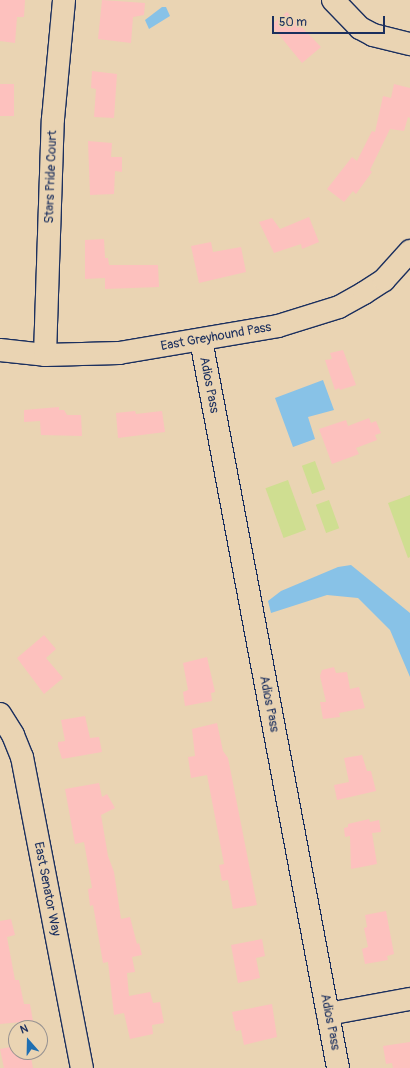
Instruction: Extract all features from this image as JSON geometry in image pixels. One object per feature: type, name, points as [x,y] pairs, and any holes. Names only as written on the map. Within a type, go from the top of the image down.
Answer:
[{"type":"street","name":"Stars Pride Court","points":[[45,355],[53,119],[64,0]]},
{"type":"street","points":[[333,0],[360,28],[373,35],[410,44]]},
{"type":"street","name":"East Greyhound Pass","points":[[0,350],[45,355],[119,353],[278,326],[339,307],[384,280],[410,251]]},
{"type":"street","name":"Adios Pass","points":[[200,340],[338,1068]]},
{"type":"street","name":"East Senator Way","points":[[0,714],[13,735],[22,757],[82,1068]]},
{"type":"street","points":[[328,1014],[410,999]]},
{"type":"green space","points":[[315,461],[325,489],[312,494],[302,466]]},
{"type":"green space","points":[[288,480],[306,530],[284,538],[265,488]]},
{"type":"green space","points":[[410,495],[410,557],[408,558],[388,503]]},
{"type":"green space","points":[[329,500],[339,528],[326,533],[316,505]]},
{"type":"water","points":[[162,7],[166,7],[170,16],[149,29],[145,20]]},
{"type":"water","points":[[323,380],[334,410],[308,417],[315,439],[293,447],[275,398]]},
{"type":"water","points":[[351,565],[410,613],[410,677],[390,630],[358,598],[327,595],[271,613],[268,601],[281,591],[338,567]]},
{"type":"building","points":[[0,0],[25,0],[24,17],[17,17],[15,43],[0,41]]},
{"type":"building","points":[[102,0],[145,3],[144,15],[133,17],[131,43],[98,39]]},
{"type":"building","points":[[287,12],[321,47],[302,63],[271,25]]},
{"type":"building","points":[[92,71],[117,74],[114,118],[94,117],[96,89],[91,88]]},
{"type":"building","points":[[0,84],[14,84],[14,116],[0,116]]},
{"type":"building","points":[[394,84],[410,88],[410,118],[408,117],[404,131],[390,129],[370,170],[372,172],[356,194],[353,191],[344,202],[327,189],[352,157],[357,161],[372,131],[375,132],[383,96],[391,98]]},
{"type":"building","points":[[88,141],[112,143],[111,157],[122,157],[122,172],[115,171],[114,194],[90,195]]},
{"type":"building","points":[[309,217],[319,242],[302,249],[301,244],[274,253],[259,222],[272,218],[280,229]]},
{"type":"building","points":[[104,239],[105,258],[108,258],[109,265],[158,265],[159,287],[105,289],[105,278],[85,279],[85,240]]},
{"type":"building","points":[[211,242],[213,252],[241,247],[246,272],[199,283],[191,246]]},
{"type":"building","points":[[343,350],[356,385],[335,390],[325,360],[332,359],[330,353]]},
{"type":"building","points":[[59,407],[59,410],[64,410],[67,415],[81,415],[82,436],[41,435],[40,421],[24,422],[24,410]]},
{"type":"building","points":[[135,411],[136,414],[162,411],[165,432],[118,438],[116,413]]},
{"type":"building","points":[[369,418],[371,423],[376,421],[381,433],[375,435],[377,440],[356,448],[359,454],[332,464],[319,429],[346,420],[348,426]]},
{"type":"building","points":[[44,635],[56,649],[46,658],[63,678],[44,694],[17,658]]},
{"type":"building","points":[[207,657],[215,692],[211,693],[212,701],[185,706],[183,692],[188,690],[183,663]]},
{"type":"building","points":[[334,667],[336,673],[347,672],[350,689],[359,687],[365,708],[339,713],[340,717],[323,719],[320,702],[326,702],[320,676],[322,670]]},
{"type":"building","points":[[85,716],[90,738],[99,737],[102,752],[62,759],[58,746],[58,742],[65,741],[61,720]]},
{"type":"building","points":[[217,723],[223,751],[228,758],[257,905],[233,909],[228,880],[222,881],[219,865],[224,864],[207,775],[191,778],[188,757],[195,756],[192,729]]},
{"type":"building","points":[[362,755],[367,771],[371,771],[376,791],[337,800],[334,785],[349,782],[344,758]]},
{"type":"building","points":[[99,783],[102,797],[107,794],[115,808],[101,815],[108,856],[114,872],[121,919],[130,917],[137,944],[139,943],[142,955],[132,957],[135,972],[127,973],[129,996],[150,992],[153,1003],[160,1002],[164,1023],[152,1025],[153,1034],[130,1039],[124,1013],[114,1015],[108,962],[103,963],[93,905],[90,906],[88,889],[92,888],[84,842],[75,844],[65,789]]},
{"type":"building","points":[[369,819],[370,822],[379,820],[381,832],[372,833],[377,864],[351,869],[350,836],[345,837],[344,828],[348,827],[348,824]]},
{"type":"building","points":[[386,911],[394,954],[387,956],[388,960],[365,964],[362,949],[368,947],[364,928],[367,927],[365,915]]},
{"type":"building","points":[[11,919],[15,935],[7,937],[15,980],[19,980],[24,1004],[30,1004],[33,1020],[8,1020],[8,1023],[0,1024],[0,921]]},
{"type":"building","points":[[262,939],[265,956],[256,958],[260,978],[238,983],[231,945]]},
{"type":"building","points":[[272,1004],[277,1037],[244,1045],[241,1030],[236,1031],[232,1012]]},
{"type":"building","points":[[410,1042],[410,1068],[393,1068],[392,1063],[386,1064],[383,1046]]},
{"type":"building","points":[[8,1048],[8,1060],[32,1060],[33,1068],[4,1068],[0,1049]]}]
